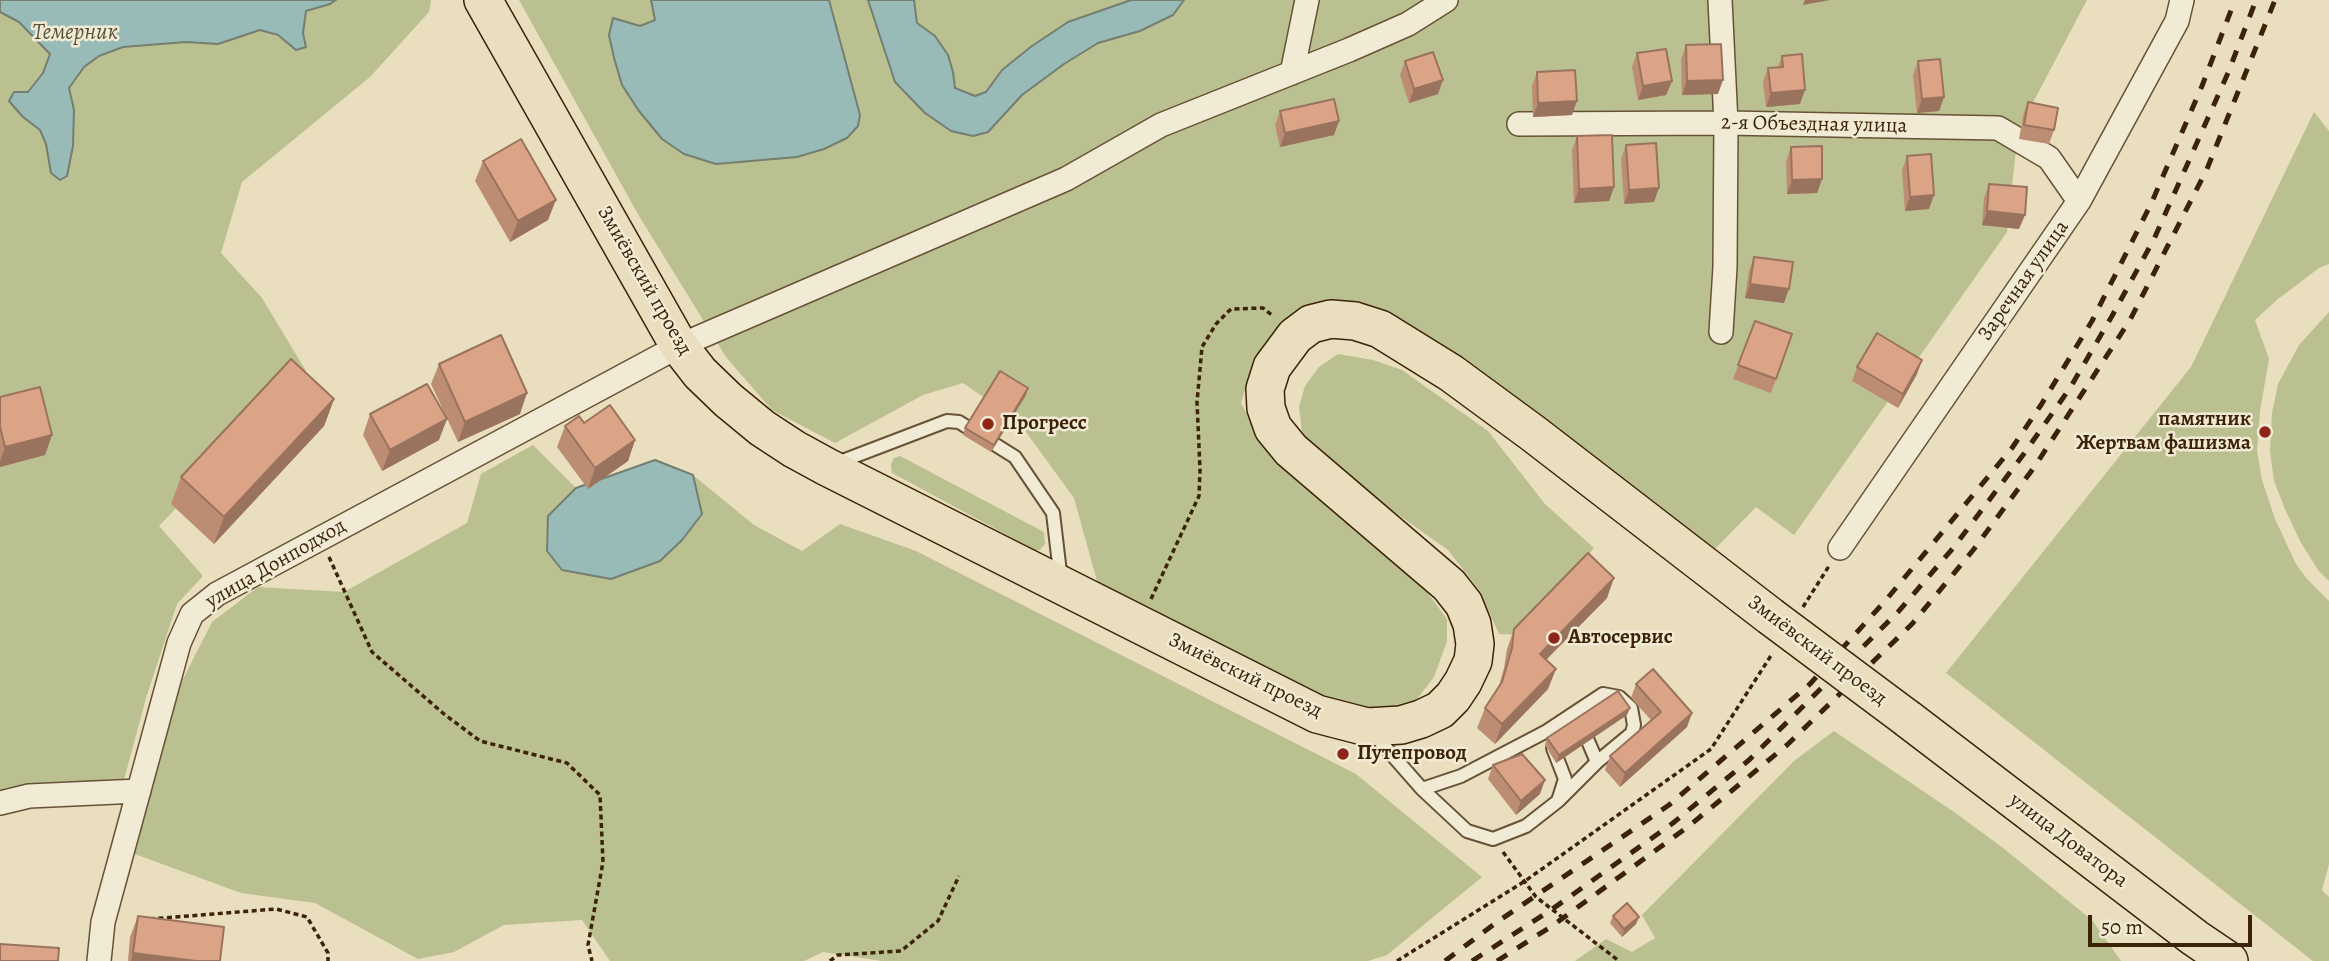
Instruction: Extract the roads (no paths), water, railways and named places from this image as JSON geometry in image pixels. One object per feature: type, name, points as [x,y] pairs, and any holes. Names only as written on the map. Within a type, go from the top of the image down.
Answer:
[{"type":"main road","name":"Змиёвский проезд","points":[[483,0],[679,346],[700,373],[753,421],[794,449],[1138,624],[1317,714],[1367,727],[1401,725],[1421,719],[1440,710],[1463,682],[1473,661],[1475,644],[1472,624],[1464,604],[1449,585],[1291,450],[1273,428],[1266,408],[1265,389],[1272,367],[1295,336],[1311,324],[1331,318],[1355,321],[1391,336],[1451,373],[1781,626],[1908,719]]},
{"type":"main road","name":"улица Доватора","points":[[1908,719],[2229,961]]},
{"type":"street","points":[[1292,73],[1307,0]]},
{"type":"street","name":"улица Донподход","points":[[99,961],[103,922],[179,643],[192,614],[217,594],[679,346],[1066,179],[1161,125],[1408,24],[1446,0]]},
{"type":"street","points":[[1720,0],[1726,123],[1725,267],[1721,331]]},
{"type":"street","name":"Заречная улица","points":[[1840,548],[2079,201],[2178,21],[2182,0]]},
{"type":"street","name":"2-я Объездная улица","points":[[1519,124],[1726,123],[1998,128],[2049,158],[2079,201]]},
{"type":"street","points":[[0,803],[29,796],[139,791]]},
{"type":"lane","points":[[827,467],[947,421],[959,422],[1015,457],[1053,513],[1061,584]]},
{"type":"lane","points":[[1367,727],[1422,789],[1467,831],[1493,839],[1526,826],[1558,801],[1597,762],[1632,733],[1634,724],[1631,708],[1619,697],[1603,694],[1547,731],[1461,776],[1422,789]]},
{"type":"lane","points":[[1576,714],[1597,762]]},
{"type":"lane","points":[[1547,731],[1565,779],[1558,801]]},
{"type":"water","name":"Темерник","points":[[0,0],[336,0],[306,11],[303,33],[306,47],[296,50],[278,35],[260,30],[218,44],[186,42],[123,47],[99,56],[84,67],[69,88],[74,110],[73,146],[67,176],[60,180],[51,173],[46,144],[40,130],[23,117],[9,101],[14,92],[28,92],[43,73],[50,54],[19,22],[0,12]]},
{"type":"water","points":[[651,0],[829,0],[860,115],[858,126],[847,138],[824,149],[797,157],[716,164],[684,154],[662,139],[622,85],[609,35],[613,18],[640,26],[655,20]]},
{"type":"water","points":[[868,0],[914,0],[917,23],[935,36],[948,55],[955,88],[975,96],[986,92],[1002,70],[1068,22],[1131,0],[1184,0],[1173,15],[1140,31],[1098,43],[1064,64],[1022,95],[988,132],[973,136],[951,131],[925,113],[895,82]]},
{"type":"water","points":[[655,460],[693,475],[702,514],[682,540],[660,561],[611,579],[562,570],[547,551],[548,516],[576,488]]},
{"type":"railway","points":[[1445,961],[1497,922],[1669,805],[1810,684],[1886,600],[2012,448],[2092,321],[2151,204],[2202,86],[2235,0]]},
{"type":"railway","points":[[1472,961],[1551,910],[1673,823],[1749,760],[1898,612],[1954,547],[2070,388],[2112,316],[2154,239],[2228,73],[2256,0]]},
{"type":"railway","points":[[1497,961],[1552,926],[1689,826],[1787,745],[1912,624],[1974,549],[2035,466],[2130,320],[2207,169],[2275,0]]},
{"type":"place","name":"Прогресс","points":[[988,424]]},
{"type":"place","name":"памятник Жертвам фашизма","points":[[2265,432]]},
{"type":"place","name":"Автосервис","points":[[1554,638]]},
{"type":"place","name":"Путепровод","points":[[1343,754]]}]
